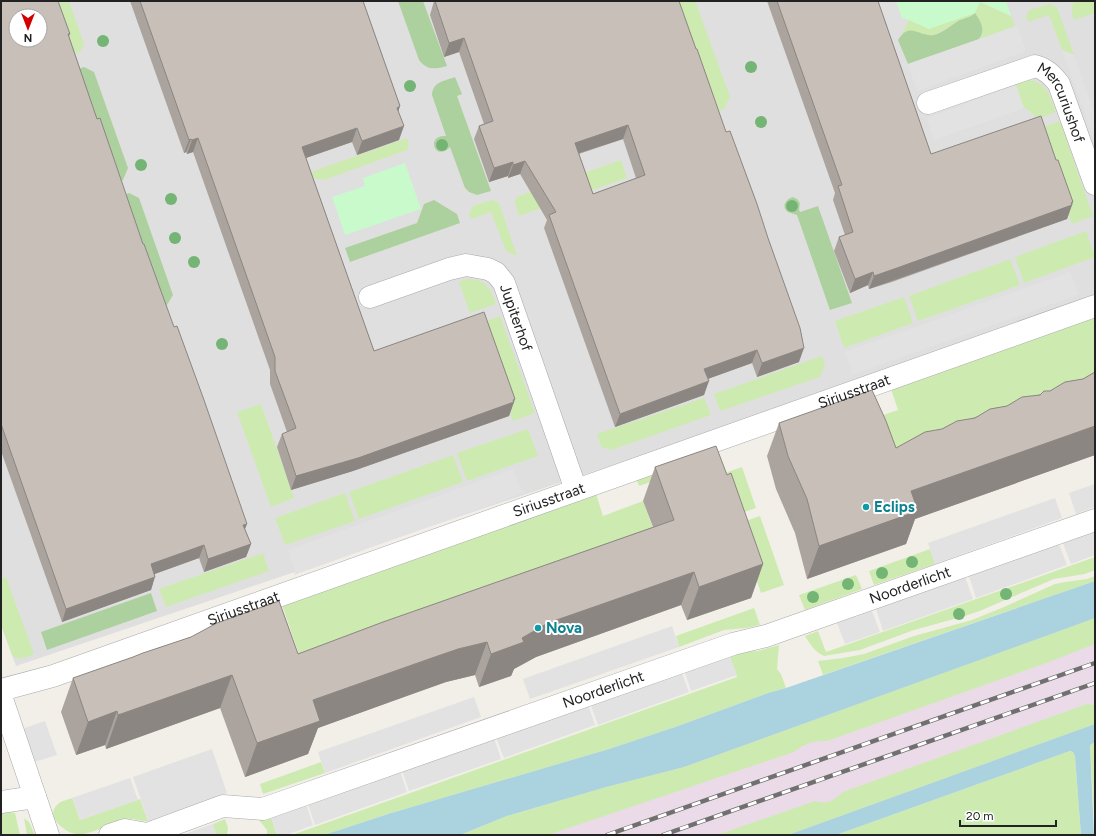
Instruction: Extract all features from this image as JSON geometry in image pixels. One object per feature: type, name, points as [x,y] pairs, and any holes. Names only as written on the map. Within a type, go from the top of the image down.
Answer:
[{"type":"street","name":"Mercuriushof","points":[[928,103],[1035,66],[1043,68],[1053,76],[1059,84],[1095,184]]},
{"type":"street","name":"Jupiterhof","points":[[370,297],[449,269],[466,265],[488,269],[496,273],[504,284],[576,490]]},
{"type":"street","name":"Siriusstraat","points":[[1,690],[52,676],[1095,306]]},
{"type":"street","name":"Noorderlicht","points":[[110,835],[125,830],[147,834],[223,806],[263,809],[733,644],[772,635],[1095,520]]},
{"type":"street","points":[[1,696],[48,835]]},
{"type":"street","points":[[1,802],[35,797]]},
{"type":"shaded area","points":[[1,1],[1095,1],[1095,297],[740,422],[16,666],[1,624]]},
{"type":"shaded area","points":[[1017,26],[1026,51],[917,91],[908,64]]},
{"type":"shaded area","points":[[1062,50],[1074,55],[1095,114],[1095,142]]},
{"type":"shaded area","points":[[1016,85],[1024,108],[934,140],[927,118]]},
{"type":"shaded area","points":[[1070,272],[1080,294],[851,375],[852,371],[845,352]]},
{"type":"shaded area","points":[[513,469],[520,488],[526,492],[294,575],[295,572],[288,550]]},
{"type":"shaded area","points":[[1095,484],[1095,507],[1076,514],[1069,493]]},
{"type":"shaded area","points":[[1055,498],[1062,518],[935,564],[928,543]]},
{"type":"shaded area","points":[[1095,531],[1095,555],[1071,564],[1063,543]]},
{"type":"shaded area","points":[[1059,544],[1067,565],[976,598],[969,576]]},
{"type":"shaded area","points":[[965,577],[973,599],[883,631],[876,609]]},
{"type":"shaded area","points":[[872,611],[880,632],[845,644],[837,623]]},
{"type":"shaded area","points":[[1095,618],[1095,724],[788,835],[460,835]]},
{"type":"shaded area","points":[[672,626],[679,647],[530,699],[523,679]]},
{"type":"shaded area","points":[[729,654],[737,675],[691,691],[684,670]]},
{"type":"shaded area","points":[[681,671],[689,692],[598,725],[590,703]]},
{"type":"shaded area","points":[[474,697],[481,717],[325,773],[318,752]]},
{"type":"shaded area","points":[[588,704],[595,725],[504,758],[496,737]]},
{"type":"shaded area","points":[[45,721],[57,755],[34,762],[22,729]]},
{"type":"shaded area","points":[[494,738],[501,759],[409,791],[402,770]]},
{"type":"shaded area","points":[[212,749],[227,793],[148,821],[133,777]]},
{"type":"shaded area","points":[[400,771],[407,792],[315,825],[308,804]]},
{"type":"shaded area","points":[[130,778],[138,800],[80,820],[72,798]]},
{"type":"shaded area","points":[[306,804],[313,825],[286,835],[277,835],[271,817]]},
{"type":"shaded area","points":[[213,824],[216,835],[182,835]]},
{"type":"green space","points":[[48,1],[69,1],[84,44],[80,52],[67,57]]},
{"type":"green space","points":[[398,1],[423,1],[447,66],[429,68],[422,64],[419,60]]},
{"type":"green space","points":[[666,1],[695,1],[730,97],[724,109],[711,113]]},
{"type":"green space","points":[[896,1],[1006,1],[1011,16],[980,2],[975,13],[929,29],[902,18]]},
{"type":"green space","points":[[1076,1],[1095,1],[1095,13],[1074,20],[1072,5]]},
{"type":"green space","points":[[980,2],[1011,16],[1015,26],[979,39],[982,35],[969,18],[959,21],[935,35],[902,34],[909,20],[929,29]]},
{"type":"green space","points":[[1050,4],[1057,7],[1074,55],[1062,50],[1049,15],[1028,22],[1026,17],[1029,10]]},
{"type":"green space","points":[[975,13],[981,23],[982,29],[979,39],[908,64],[898,40],[902,34],[906,31],[914,31],[934,35]]},
{"type":"green space","points":[[84,67],[94,72],[128,168],[123,180],[112,184],[54,77]]},
{"type":"green space","points":[[455,77],[462,94],[457,96],[491,191],[477,195],[469,192],[465,188],[450,147],[445,151],[440,152],[434,147],[436,139],[446,136],[432,95],[433,90],[440,82]]},
{"type":"green space","points":[[1028,80],[1034,81],[1044,87],[1050,95],[1056,112],[1038,119],[1026,108],[1024,108],[1016,84]]},
{"type":"green space","points":[[1060,121],[1093,216],[1072,224],[1037,129]]},
{"type":"green space","points":[[407,138],[409,144],[407,150],[324,180],[313,178],[311,172]]},
{"type":"green space","points":[[621,160],[627,178],[519,216],[515,203],[516,197]]},
{"type":"green space","points":[[405,163],[421,209],[345,235],[332,197],[365,186],[363,178]]},
{"type":"green space","points":[[129,193],[139,198],[173,295],[167,305],[157,308],[98,204]]},
{"type":"green space","points":[[793,197],[800,203],[800,212],[818,206],[852,303],[830,310],[797,215],[788,212],[784,205]]},
{"type":"green space","points":[[434,200],[457,214],[460,223],[350,262],[345,248],[417,223],[424,204]]},
{"type":"green space","points":[[492,200],[499,203],[517,256],[506,251],[491,212],[471,219],[469,214],[473,206]]},
{"type":"green space","points":[[1086,231],[1095,257],[1024,283],[1015,257]]},
{"type":"green space","points":[[1010,259],[1020,285],[918,321],[909,296]]},
{"type":"green space","points":[[466,279],[473,279],[483,282],[492,293],[496,304],[470,313],[459,282]]},
{"type":"green space","points":[[904,297],[913,323],[844,348],[835,321]]},
{"type":"green space","points":[[500,316],[535,413],[513,421],[479,324]]},
{"type":"green space","points":[[1095,317],[1095,402],[913,465],[860,423],[898,410],[891,389]]},
{"type":"green space","points":[[822,356],[825,365],[820,377],[720,411],[714,394]]},
{"type":"green space","points":[[704,398],[711,415],[611,450],[601,447],[597,434]]},
{"type":"green space","points":[[261,404],[294,498],[271,507],[237,412]]},
{"type":"green space","points":[[528,429],[538,456],[467,481],[457,453]]},
{"type":"green space","points":[[453,455],[463,482],[359,519],[349,492]]},
{"type":"green space","points":[[696,458],[699,465],[639,486],[636,479]]},
{"type":"green space","points":[[742,467],[756,508],[733,516],[719,475]]},
{"type":"green space","points":[[345,493],[355,521],[285,545],[275,518]]},
{"type":"green space","points":[[596,494],[603,516],[643,501],[662,553],[304,669],[282,605]]},
{"type":"green space","points":[[760,516],[784,585],[761,593],[737,524]]},
{"type":"green space","points":[[930,549],[935,564],[874,585],[869,571]]},
{"type":"green space","points":[[263,553],[269,571],[166,607],[159,589]]},
{"type":"green space","points":[[1095,557],[1095,570],[1085,574],[1054,579],[982,610],[914,630],[860,650],[824,656],[811,645],[805,636],[818,631],[826,652]]},
{"type":"green space","points":[[856,575],[862,589],[805,610],[799,595]]},
{"type":"green space","points":[[1095,576],[1095,581],[823,675],[818,661],[864,654],[914,636],[972,620],[1055,584],[1087,579]]},
{"type":"green space","points":[[6,577],[34,654],[20,659],[12,655],[1,625],[1,579]]},
{"type":"green space","points":[[151,593],[157,611],[47,650],[41,632]]},
{"type":"green space","points":[[754,608],[760,625],[724,630],[679,647],[676,636]]},
{"type":"green space","points":[[1095,618],[1095,644],[1049,662],[827,741],[809,743],[794,752],[548,835],[460,835],[507,816],[606,787],[684,767]]},
{"type":"green space","points":[[779,645],[777,669],[781,674],[786,688],[609,749],[388,814],[324,835],[292,835],[737,677],[729,654],[758,651]]},
{"type":"green space","points":[[1087,704],[1095,705],[1095,724],[788,835],[717,835],[815,801],[830,801],[843,792]]},
{"type":"green space","points":[[1095,742],[1095,835],[1090,744]]},
{"type":"green space","points":[[1070,751],[1075,755],[1081,835],[836,835]]},
{"type":"green space","points":[[321,762],[325,773],[263,794],[260,784]]},
{"type":"green space","points":[[72,798],[80,820],[140,799],[148,821],[127,819],[88,833],[71,833],[57,823],[53,813],[54,809],[59,803]]},
{"type":"green space","points":[[1,813],[15,813],[20,835],[1,835]]},
{"type":"green space","points":[[271,817],[277,835],[267,835],[267,830],[259,820]]},
{"type":"green space","points":[[24,818],[29,822],[35,835],[27,835]]},
{"type":"green space","points":[[225,819],[228,828],[227,835],[216,835],[213,824]]},
{"type":"water","points":[[1095,581],[1095,618],[684,767],[606,787],[507,816],[460,835],[324,835],[388,814],[609,749]]},
{"type":"water","points":[[1095,724],[1095,742],[1090,745],[1094,835],[1081,835],[1075,756],[1073,752],[1070,751],[836,835],[788,835]]},
{"type":"building","points":[[1,1],[58,1],[97,119],[100,118],[143,244],[174,327],[177,326],[204,400],[247,524],[243,525],[251,544],[208,559],[204,545],[151,564],[155,577],[66,609],[1,424]]},
{"type":"building","points":[[140,1],[363,1],[400,106],[397,108],[404,126],[362,141],[357,128],[302,147],[374,351],[484,312],[515,399],[513,400],[514,402],[358,458],[296,476],[282,434],[296,428],[275,371],[275,357],[198,138],[189,140]]},
{"type":"building","points":[[435,1],[679,1],[726,132],[730,131],[757,204],[800,328],[804,348],[762,363],[757,350],[704,369],[709,381],[620,414],[549,215],[556,212],[525,161],[513,165],[513,162],[494,168],[479,126],[493,121],[464,38],[449,43]],"holes":[[[628,125],[645,175],[593,194],[575,143]]]},
{"type":"building","points":[[777,1],[878,1],[931,154],[1041,116],[1056,160],[1058,160],[1073,202],[1071,203],[1072,205],[874,276],[873,272],[855,279],[839,237],[853,232],[838,186],[842,185]]},
{"type":"building","points":[[1095,372],[1095,426],[911,491],[918,511],[819,546],[807,499],[788,456],[779,423],[872,390],[896,448],[925,432],[942,429],[957,421],[975,418],[990,409],[1007,406],[1022,397],[1040,395],[1044,391],[1050,391],[1065,382],[1083,379]]},
{"type":"building","points":[[716,446],[727,475],[731,473],[763,564],[699,587],[694,572],[548,623],[522,638],[524,642],[491,654],[487,642],[458,649],[313,700],[320,721],[257,743],[232,675],[118,715],[117,711],[88,722],[73,678],[191,637],[217,623],[279,601],[298,654],[383,622],[674,520],[655,467]]},
{"type":"railway","points":[[607,835],[1095,663]]},
{"type":"railway","points":[[663,835],[1095,683]]},
{"type":"place","name":"Eclips","points":[[866,507]]},
{"type":"place","name":"Nova","points":[[538,628]]}]
